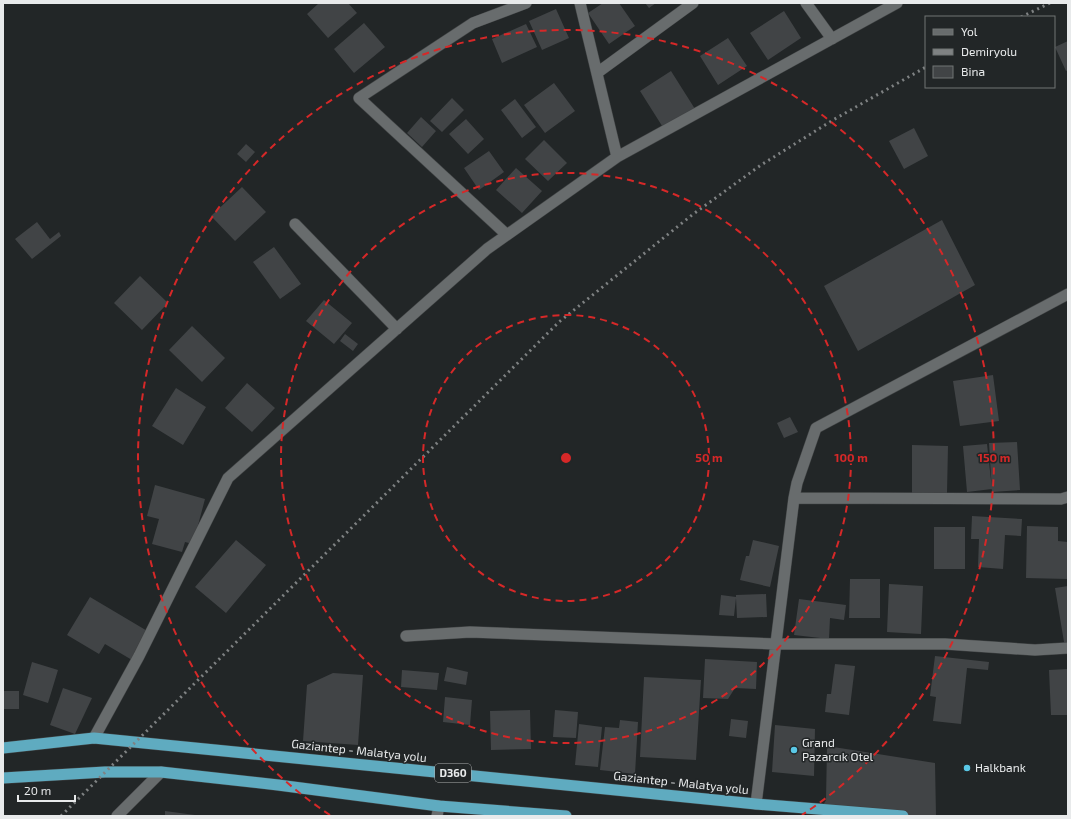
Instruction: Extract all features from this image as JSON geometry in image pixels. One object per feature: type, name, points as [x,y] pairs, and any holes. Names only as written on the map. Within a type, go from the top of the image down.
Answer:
[{"type":"highway","name":"Gaziantep - Malatya yolu","points":[[3,748],[94,738],[756,804],[903,816]]},
{"type":"highway","points":[[3,778],[105,772],[162,772],[278,785],[438,811],[566,816]]},
{"type":"street","points":[[507,234],[359,98],[473,23],[526,3]]},
{"type":"street","points":[[580,3],[617,158]]},
{"type":"street","points":[[597,73],[693,3]]},
{"type":"street","points":[[806,3],[832,39]]},
{"type":"street","points":[[94,738],[139,656],[228,478],[487,249],[507,234],[617,158],[897,3]]},
{"type":"street","points":[[295,224],[397,329]]},
{"type":"street","points":[[756,804],[794,498],[797,483],[816,428],[1068,294]]},
{"type":"street","points":[[794,498],[1061,499],[1068,497]]},
{"type":"street","points":[[406,636],[470,632],[776,644],[945,644],[1035,650],[1068,648]]},
{"type":"street","points":[[117,816],[162,772]]},
{"type":"building","points":[[319,3],[348,3],[357,13],[328,38],[307,14]]},
{"type":"building","points":[[603,3],[619,3],[635,26],[609,44],[588,13]]},
{"type":"building","points":[[645,3],[656,3],[649,8]]},
{"type":"building","points":[[556,9],[569,38],[542,50],[529,21]]},
{"type":"building","points":[[784,11],[801,38],[768,60],[750,33]]},
{"type":"building","points":[[364,23],[385,47],[354,73],[334,49]]},
{"type":"building","points":[[526,24],[537,47],[502,63],[492,39]]},
{"type":"building","points":[[728,38],[747,66],[718,85],[700,56]]},
{"type":"building","points":[[1068,41],[1068,70],[1066,71],[1055,47]]},
{"type":"building","points":[[671,71],[695,109],[664,129],[640,91]]},
{"type":"building","points":[[554,83],[575,111],[545,133],[524,105]]},
{"type":"building","points":[[452,98],[464,110],[442,132],[430,121]]},
{"type":"building","points":[[515,99],[536,127],[522,138],[501,110]]},
{"type":"building","points":[[421,117],[436,131],[422,147],[407,133]]},
{"type":"building","points":[[466,119],[484,139],[468,154],[449,134]]},
{"type":"building","points":[[914,128],[928,156],[904,169],[889,141]]},
{"type":"building","points":[[544,140],[567,163],[548,181],[525,159]]},
{"type":"building","points":[[246,144],[255,152],[246,162],[237,154]]},
{"type":"building","points":[[489,151],[504,172],[479,190],[464,168]]},
{"type":"building","points":[[516,168],[542,191],[522,213],[496,190]]},
{"type":"building","points":[[242,187],[266,212],[235,241],[211,216]]},
{"type":"building","points":[[942,220],[975,285],[858,351],[824,286]]},
{"type":"building","points":[[37,222],[50,239],[59,232],[61,236],[32,259],[15,239]]},
{"type":"building","points":[[274,247],[301,284],[280,299],[253,262]]},
{"type":"building","points":[[140,276],[168,303],[142,330],[114,303]]},
{"type":"building","points":[[324,300],[352,323],[334,344],[306,321]]},
{"type":"building","points":[[192,326],[225,358],[202,382],[169,350]]},
{"type":"building","points":[[345,334],[358,344],[353,351],[340,341]]},
{"type":"building","points":[[993,375],[999,421],[960,426],[953,381]]},
{"type":"building","points":[[247,383],[275,408],[252,432],[225,408]]},
{"type":"building","points":[[176,388],[206,407],[183,445],[152,426]]},
{"type":"building","points":[[790,417],[798,432],[784,438],[777,423]]},
{"type":"building","points":[[1017,442],[1020,490],[992,492],[989,443]]},
{"type":"building","points":[[987,444],[992,489],[967,492],[963,446]]},
{"type":"building","points":[[912,445],[948,446],[947,493],[912,493]]},
{"type":"building","points":[[155,485],[205,499],[193,544],[185,542],[182,552],[152,544],[159,519],[147,516]]},
{"type":"building","points":[[972,516],[1022,519],[1021,536],[1005,535],[1003,569],[978,567],[979,539],[971,539]]},
{"type":"building","points":[[1027,526],[1058,527],[1058,541],[1068,542],[1068,579],[1026,578]]},
{"type":"building","points":[[934,527],[965,527],[965,569],[934,569]]},
{"type":"building","points":[[236,540],[266,565],[226,613],[195,587]]},
{"type":"building","points":[[753,540],[779,546],[770,587],[740,580],[746,556],[749,556]]},
{"type":"building","points":[[850,579],[880,579],[880,618],[849,618]]},
{"type":"building","points":[[889,584],[923,586],[921,634],[887,632]]},
{"type":"building","points":[[1068,586],[1068,642],[1064,642],[1055,588]]},
{"type":"building","points":[[766,594],[767,617],[737,618],[736,598],[734,616],[719,615],[721,595],[736,597],[736,595]]},
{"type":"building","points":[[90,597],[149,632],[132,660],[105,644],[99,654],[67,635]]},
{"type":"building","points":[[799,599],[846,605],[844,620],[830,618],[829,639],[794,635]]},
{"type":"building","points":[[935,656],[989,662],[988,670],[967,668],[961,724],[933,721],[936,697],[930,696]]},
{"type":"building","points":[[705,659],[757,662],[756,689],[735,688],[728,699],[703,698]]},
{"type":"building","points":[[32,662],[58,670],[48,703],[23,695]]},
{"type":"building","points":[[835,664],[855,666],[849,715],[825,712],[827,694],[831,694]]},
{"type":"building","points":[[447,667],[468,672],[466,685],[444,681]]},
{"type":"building","points":[[1068,669],[1068,715],[1051,715],[1049,670]]},
{"type":"building","points":[[402,670],[439,673],[437,690],[401,687]]},
{"type":"building","points":[[333,673],[363,675],[358,745],[303,741],[307,685]]},
{"type":"building","points":[[644,677],[701,680],[696,760],[640,757]]},
{"type":"building","points":[[63,688],[92,698],[75,734],[50,725]]},
{"type":"building","points":[[3,691],[19,691],[19,709],[3,709]]},
{"type":"building","points":[[445,697],[472,700],[470,725],[443,722]]},
{"type":"building","points":[[530,710],[531,749],[491,750],[490,711]]},
{"type":"building","points":[[555,710],[578,712],[576,738],[553,737]]},
{"type":"building","points":[[731,719],[748,721],[746,738],[729,736]]},
{"type":"building","points":[[620,720],[638,722],[635,774],[600,770],[605,727],[619,728]]},
{"type":"building","points":[[579,724],[602,727],[598,767],[575,765]]},
{"type":"building","name":"Grand Pazarcık Otel","points":[[775,725],[815,729],[814,776],[772,772]]},
{"type":"building","points":[[827,746],[935,763],[936,816],[891,816],[821,809],[826,800]]},
{"type":"building","points":[[165,811],[195,815],[195,816],[165,816]]},
{"type":"railway","points":[[1023,16],[1050,3]]},
{"type":"railway","points":[[61,816],[559,322],[692,215],[761,165],[833,120],[925,68]]},
{"type":"place","name":"Grand Pazarcık Otel","points":[[794,750]]},
{"type":"place","name":"Halkbank","points":[[967,768]]}]
